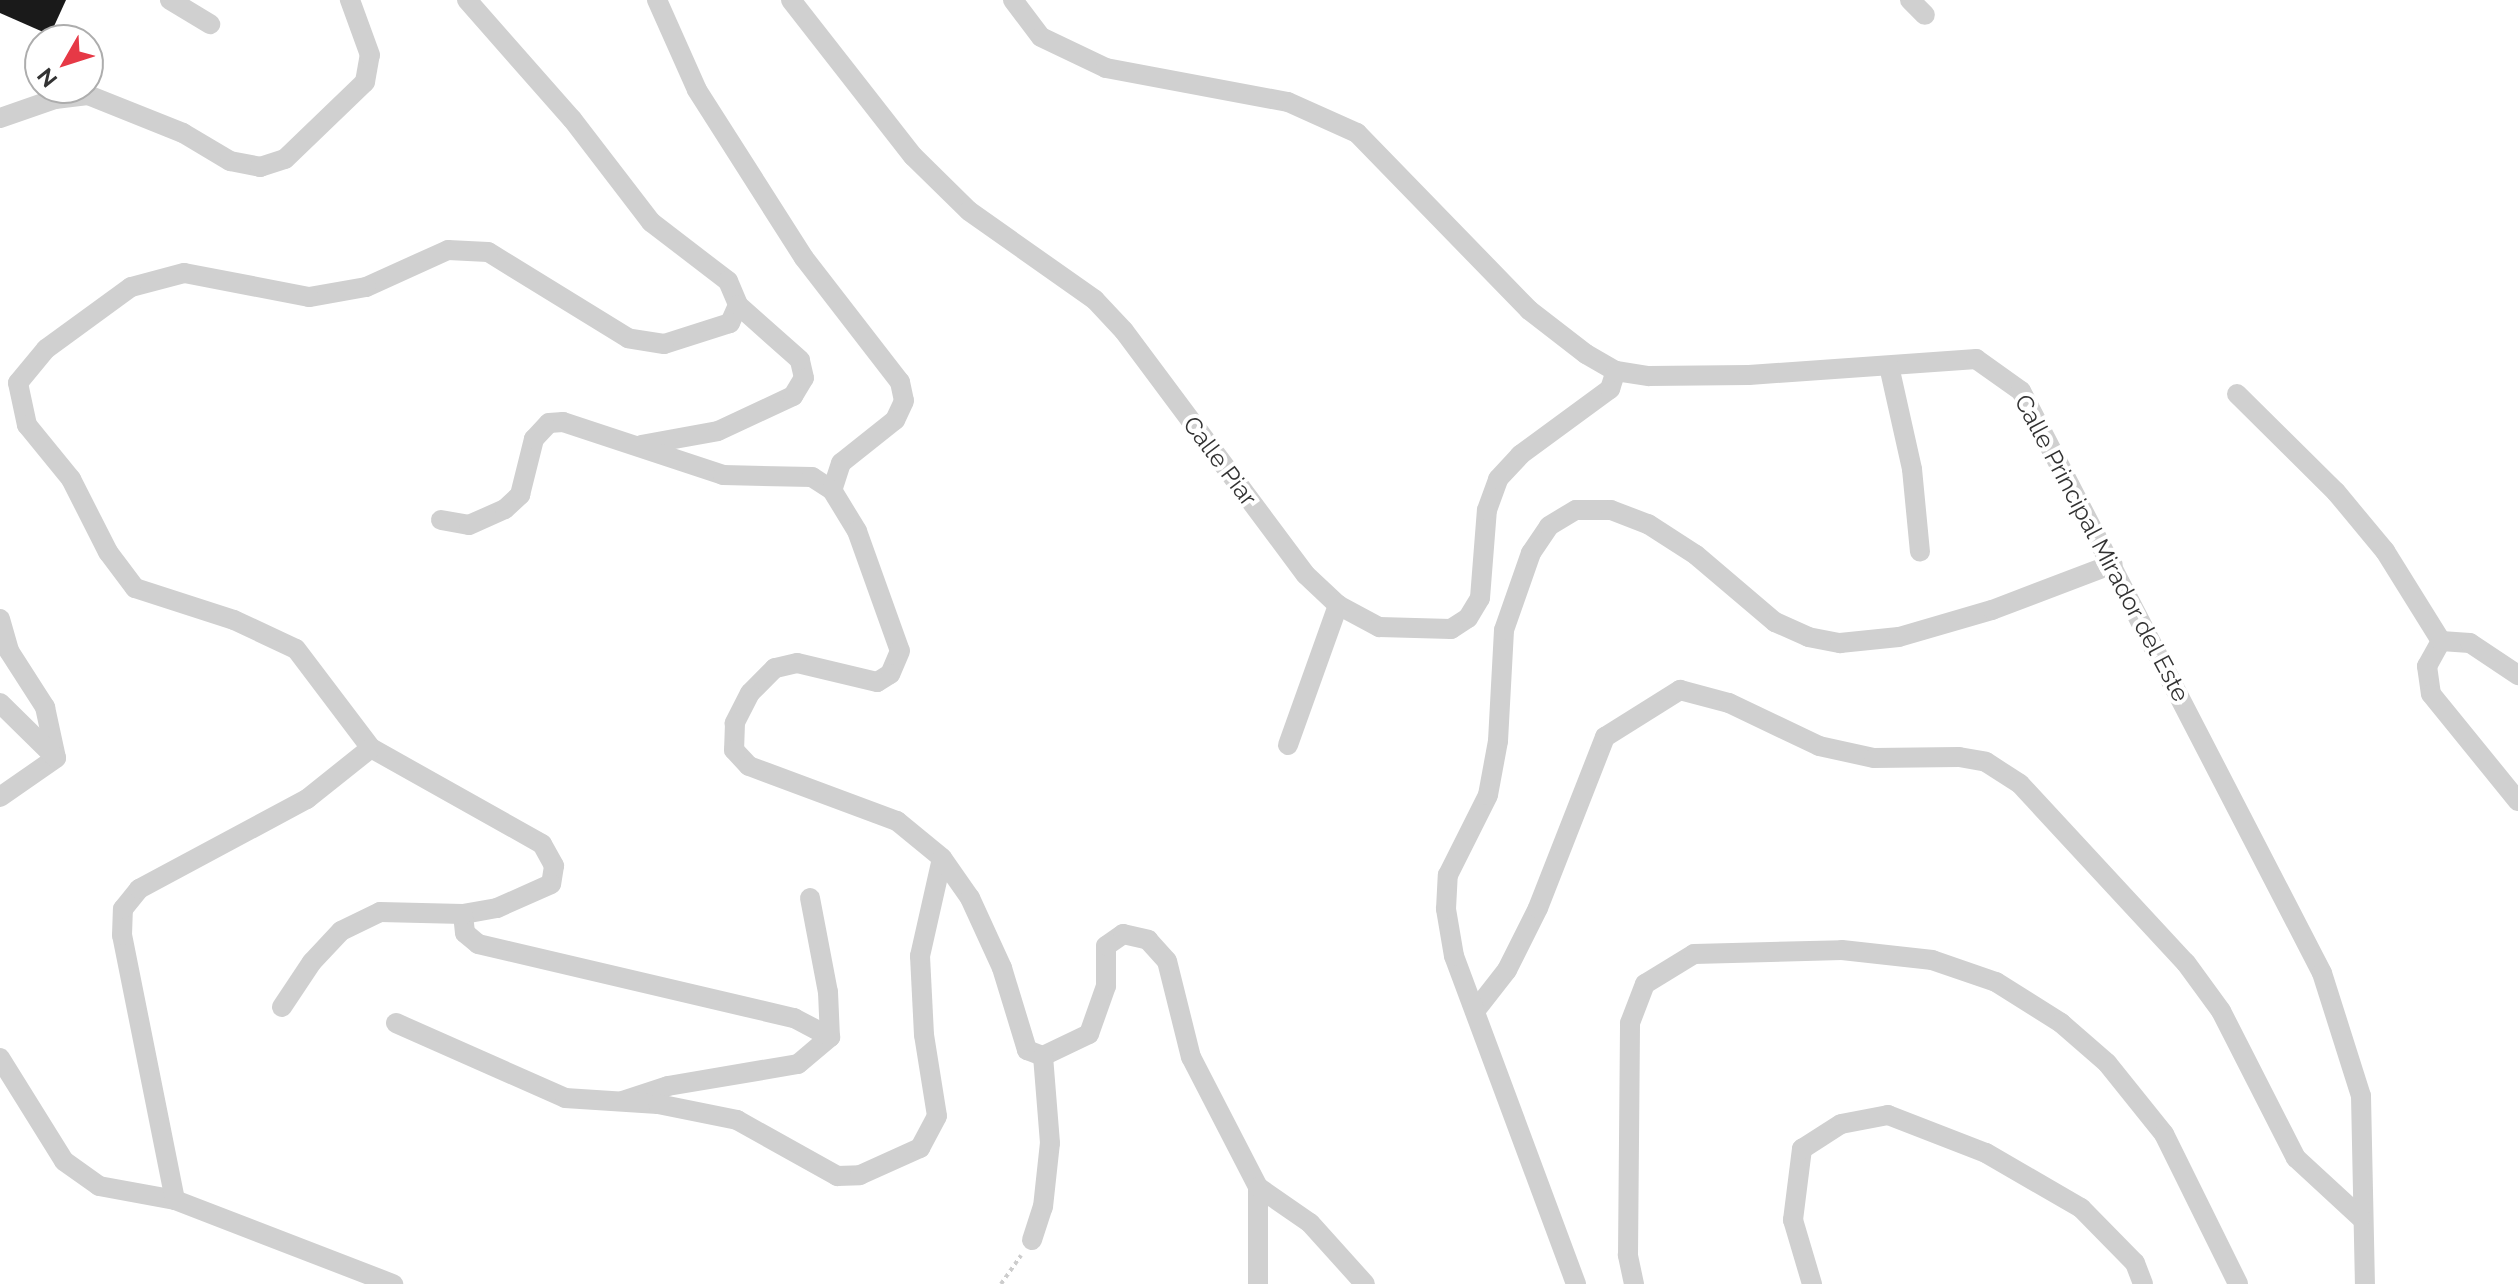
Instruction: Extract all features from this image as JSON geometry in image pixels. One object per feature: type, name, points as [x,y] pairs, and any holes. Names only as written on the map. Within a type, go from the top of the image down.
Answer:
[{"type":"street","points":[[170,0],[210,24]]},
{"type":"street","points":[[0,118],[55,99],[88,95],[183,133],[230,161],[260,167],[285,159],[365,82],[370,55],[350,0]]},
{"type":"street","points":[[467,0],[572,119],[651,222],[728,281],[738,305],[800,360],[804,378],[793,396],[718,431],[636,446]]},
{"type":"street","points":[[657,0],[713,116],[804,258],[900,382],[904,401],[895,420],[841,463],[832,490]]},
{"type":"street","name":"Calle Piar","points":[[791,0],[913,156],[969,211],[1095,300],[1124,331],[1306,575],[1338,605],[1379,627],[1451,629],[1468,618],[1480,598],[1487,510],[1498,479],[1520,455],[1575,420],[1610,389],[1616,371]]},
{"type":"street","name":"Calle Principal Mirador del Este","points":[[1013,0],[1041,37],[1106,68],[1288,102],[1357,133],[1529,310],[1586,354],[1616,371],[1649,376],[1749,375],[1976,359],[2021,391],[2322,973],[2361,1096],[2361,1218],[2365,1284]]},
{"type":"street","points":[[282,1007],[312,962],[341,931],[380,912],[463,914],[497,908],[551,884],[554,866],[542,844],[371,748],[296,649],[234,620],[135,588],[108,552],[71,479],[27,425],[18,383],[46,349],[131,287],[184,273],[309,297],[366,287],[448,250],[488,252],[628,338],[664,344],[730,323],[738,305]]},
{"type":"street","points":[[1889,366],[1912,469],[1920,552]]},
{"type":"street","points":[[2237,394],[2336,492],[2385,551],[2441,641]]},
{"type":"street","points":[[441,520],[469,525],[520,495],[534,439],[549,423],[563,422],[723,475],[812,477],[832,490],[857,531],[900,651],[890,674],[877,682],[797,663],[775,668],[745,703],[735,723],[734,750],[749,766],[897,821],[942,858],[970,898],[1002,968],[1027,1050],[1043,1056],[1089,1034],[1106,986],[1106,946],[1123,934],[1148,940],[1167,961],[1191,1057],[1258,1187],[1258,1284]]},
{"type":"street","points":[[1576,1284],[1454,956],[1446,909],[1448,875],[1488,795],[1498,741],[1504,630],[1531,553],[1549,526],[1576,510],[1611,510],[1648,524],[1696,555],[1775,622],[1808,637],[1840,643],[1899,637],[1992,610],[2113,564]]},
{"type":"street","points":[[1288,745],[1338,605]]},
{"type":"street","points":[[0,619],[9,651],[45,707],[56,758]]},
{"type":"street","points":[[2441,641],[2470,643],[2518,675]]},
{"type":"street","points":[[2441,641],[2427,666],[2431,694],[2518,801]]},
{"type":"street","points":[[1475,1011],[1507,970],[1538,908],[1605,737],[1680,690],[1729,703],[1819,746],[1874,758],[1959,757],[1986,762],[2020,784],[2186,963],[2221,1011],[2296,1158],[2361,1218]]},
{"type":"street","points":[[0,703],[56,758]]},
{"type":"street","points":[[175,1200],[122,935],[123,909],[139,889],[307,799],[371,748]]},
{"type":"street","points":[[0,797],[56,758]]},
{"type":"street","points":[[396,1023],[565,1098],[622,1101],[737,1120],[837,1176],[860,1175],[920,1148],[937,1116],[924,1035],[920,956],[942,858]]},
{"type":"street","points":[[810,898],[828,992],[830,1037]]},
{"type":"street","points":[[463,914],[465,933],[478,944],[794,1018],[830,1037]]},
{"type":"street","points":[[1634,1284],[1628,1255],[1630,1023],[1645,984],[1694,954],[1842,950],[1932,960],[1996,982],[2061,1023],[2107,1063],[2164,1134],[2238,1284]]},
{"type":"street","points":[[622,1101],[668,1086],[798,1064],[830,1037]]},
{"type":"street","points":[[1032,1240],[1043,1207],[1050,1143],[1043,1056]]},
{"type":"street","points":[[0,1058],[64,1161],[99,1186],[175,1200],[393,1284]]},
{"type":"street","points":[[1812,1284],[1793,1220],[1802,1149],[1841,1124],[1888,1115],[1986,1153],[2081,1208],[2135,1263],[2143,1284]]},
{"type":"street","points":[[1258,1187],[1310,1223],[1365,1284]]},
{"type":"path","points":[[1001,1284],[1032,1240]]},
{"type":"building","points":[[0,0],[66,0],[55,24],[25,24],[0,13]]}]
